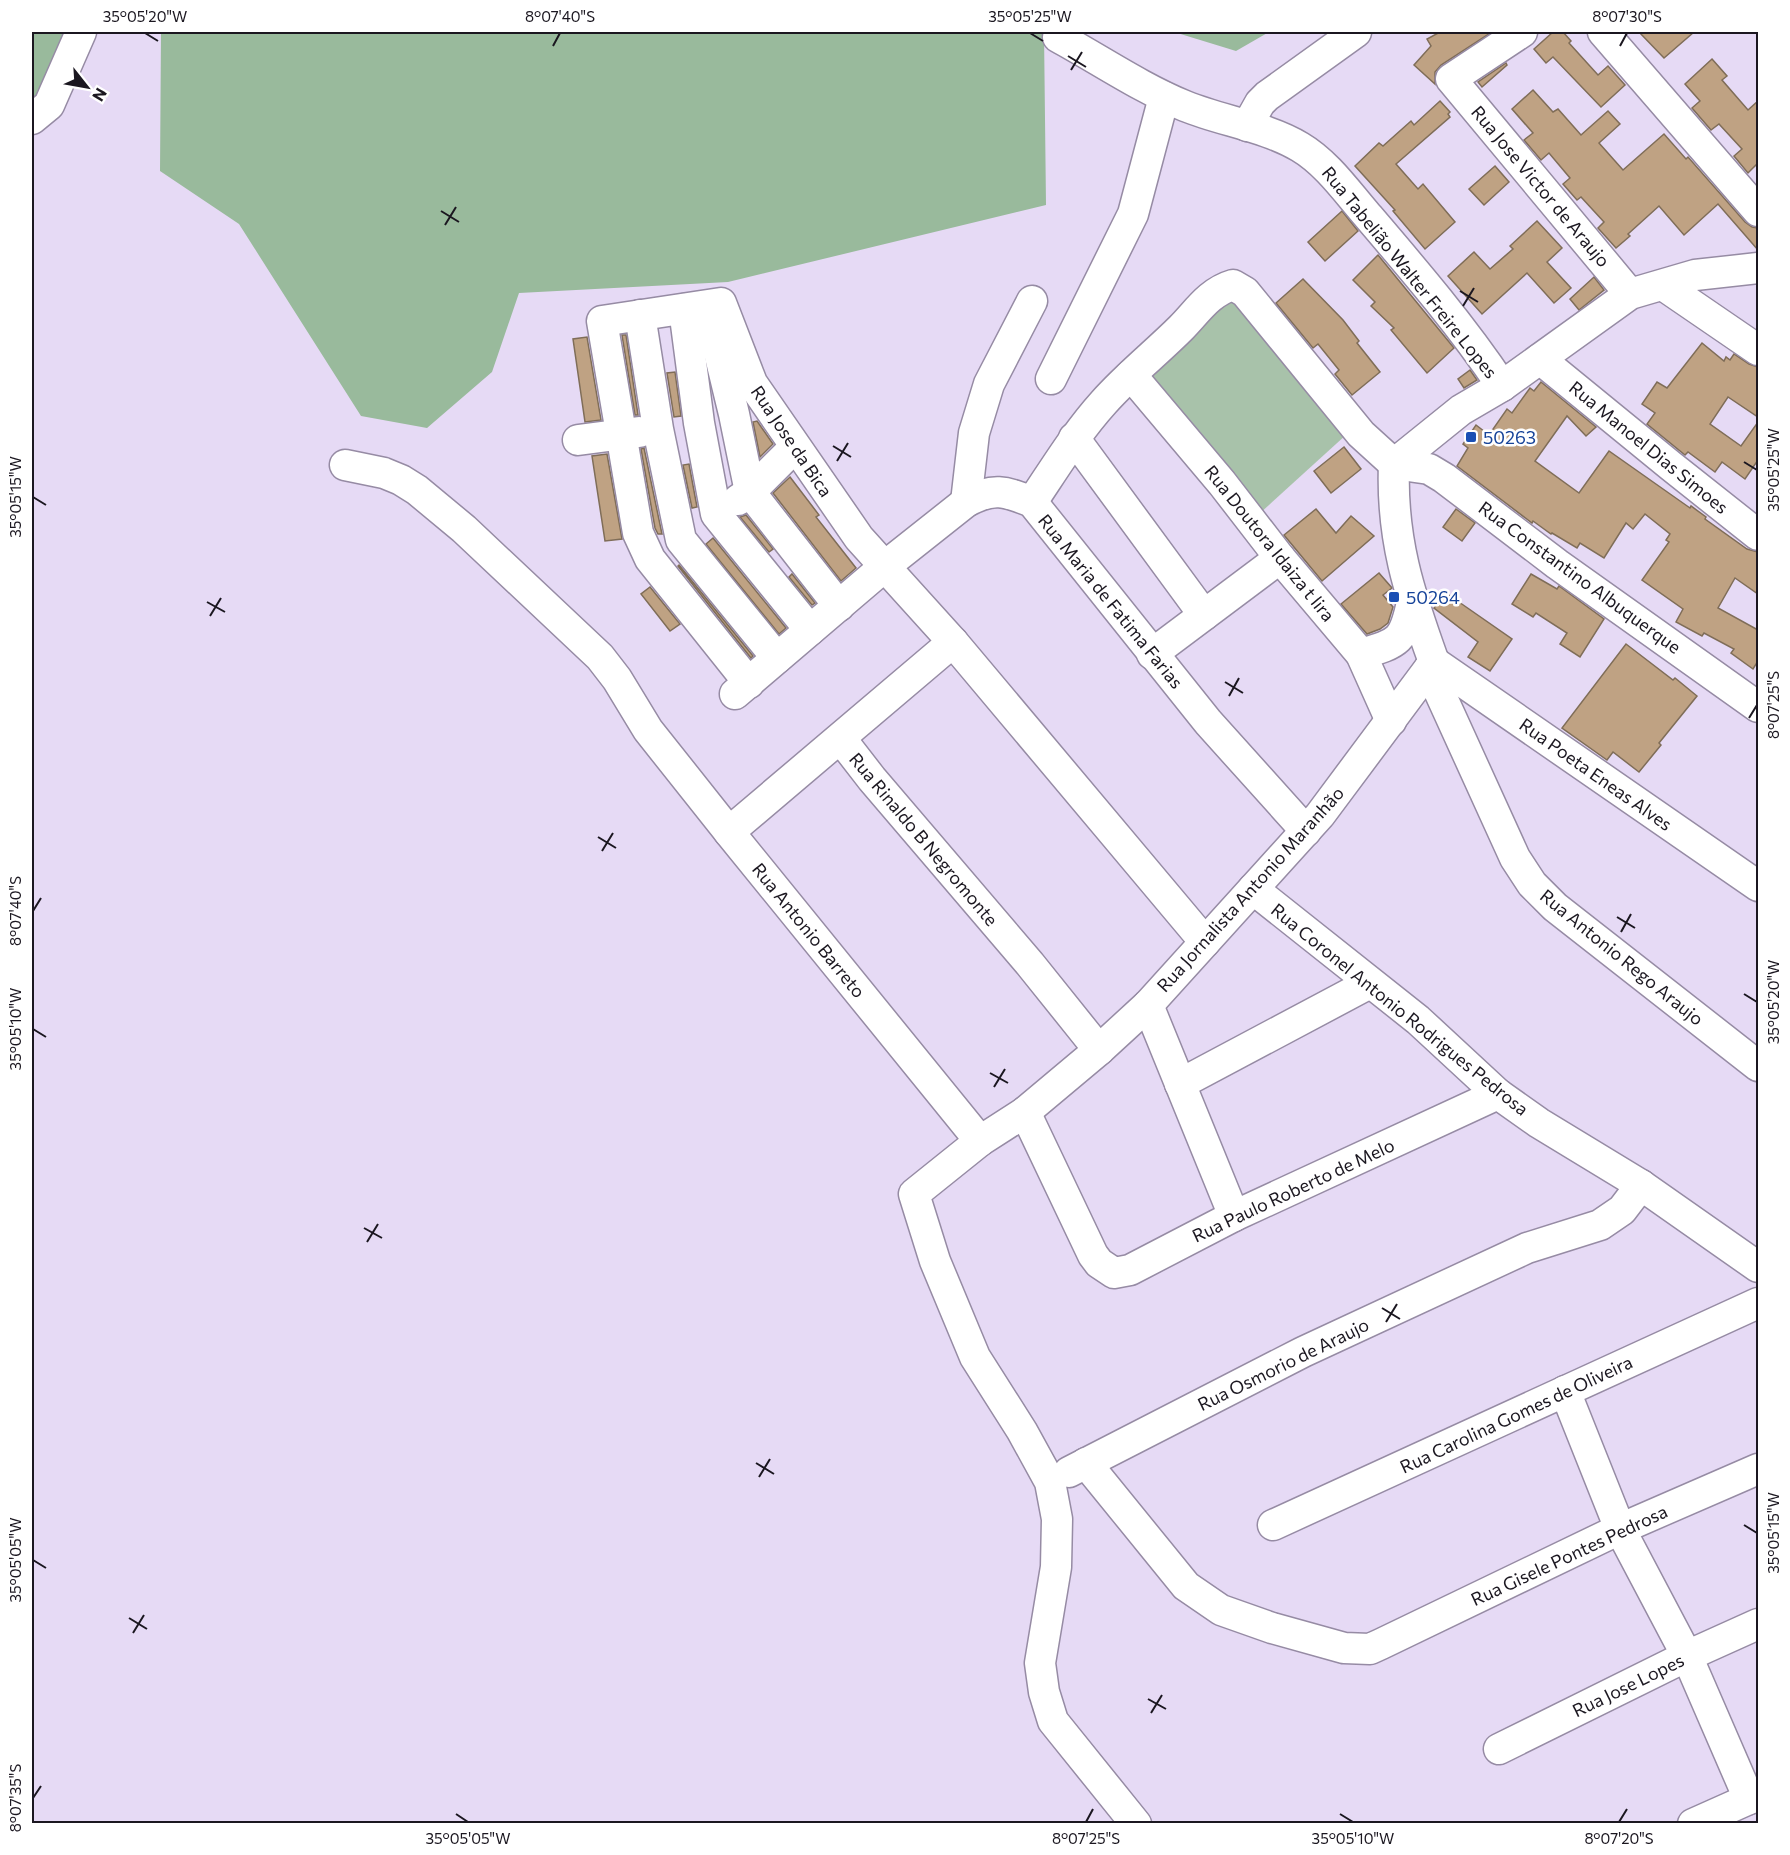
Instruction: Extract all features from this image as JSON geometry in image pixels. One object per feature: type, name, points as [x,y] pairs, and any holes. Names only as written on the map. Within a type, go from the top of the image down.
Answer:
[{"type":"street","points":[[32,119],[49,105],[81,32]]},
{"type":"street","points":[[1247,126],[1260,103],[1267,96],[1356,32]]},
{"type":"street","name":"Rua Jose Victor de Araujo","points":[[1522,32],[1451,79],[1630,294]]},
{"type":"street","points":[[1603,32],[1758,211]]},
{"type":"street","name":"Rua Tabelião Walter Freire Lopes","points":[[1058,37],[1164,97],[1219,119],[1287,140],[1314,157],[1392,245],[1470,341],[1502,386]]},
{"type":"street","points":[[1051,379],[1133,214],[1164,97]]},
{"type":"street","points":[[1394,464],[1461,410],[1502,386],[1630,294],[1695,275],[1758,268]]},
{"type":"street","points":[[1032,502],[1074,438],[1105,400],[1180,329],[1208,299],[1222,288],[1233,285],[1245,292],[1361,434],[1394,464],[1395,526],[1412,602],[1431,666]]},
{"type":"street","points":[[1663,285],[1758,350]]},
{"type":"street","points":[[966,502],[974,433],[989,384],[1032,301]]},
{"type":"street","points":[[704,306],[602,321],[620,435],[645,563],[750,492],[795,447]]},
{"type":"street","points":[[704,306],[734,414],[750,492],[839,606]]},
{"type":"street","points":[[704,306],[699,423],[716,514],[810,630]]},
{"type":"street","name":"Rua Jose da Bica","points":[[704,306],[769,409],[859,538],[953,642]]},
{"type":"street","points":[[640,315],[658,429],[681,540],[777,658]]},
{"type":"street","name":"Rua Manoel Dias Simoes","points":[[1540,359],[1758,534]]},
{"type":"street","name":"Rua Doutora Idaiza t lira","points":[[1131,375],[1361,654],[1391,721]]},
{"type":"street","points":[[578,440],[699,423],[734,414],[769,409]]},
{"type":"street","points":[[1074,438],[1204,615]]},
{"type":"street","name":"Rua Constantino Albuquerque","points":[[1394,464],[1429,469],[1444,478],[1557,564],[1758,707]]},
{"type":"street","name":"Rua Antonio Barreto","points":[[345,465],[384,473],[417,490],[464,529],[600,657],[617,679],[648,730],[980,1141]]},
{"type":"street","name":"Rua Maria de Fatima Farias","points":[[645,563],[742,688],[884,567],[966,502],[992,492],[1005,492],[1032,502],[1208,722],[1306,831]]},
{"type":"street","points":[[1152,654],[1280,558]]},
{"type":"street","points":[[1361,654],[1387,647],[1401,636],[1405,630],[1412,602]]},
{"type":"street","points":[[953,642],[1204,942]]},
{"type":"street","name":"Rua Rinaldo B Negromonte","points":[[953,642],[841,739],[872,779],[1030,964],[1099,1050]]},
{"type":"street","name":"Rua Jornalista Antonio Maranhão","points":[[1050,1482],[1022,1431],[975,1358],[934,1261],[914,1194],[980,1141],[1025,1112],[1148,1005],[1306,831],[1431,666]]},
{"type":"street","name":"Rua Poeta Eneas Alves","points":[[1431,666],[1758,885]]},
{"type":"street","name":"Rua Antonio Rego Araujo","points":[[1431,666],[1515,858],[1532,884],[1555,907],[1758,1066]]},
{"type":"street","points":[[729,832],[841,739]]},
{"type":"street","name":"Rua Coronel Antonio Rodrigues Pedrosa","points":[[1253,889],[1418,1020],[1498,1094],[1539,1123],[1641,1185],[1758,1267]]},
{"type":"street","points":[[1180,1084],[1370,983]]},
{"type":"street","points":[[1148,1005],[1234,1216]]},
{"type":"street","name":"Rua Paulo Roberto de Melo","points":[[1025,1112],[1093,1255],[1105,1268],[1119,1273],[1130,1270],[1234,1216],[1498,1094]]},
{"type":"street","name":"Rua Osmorio de Araujo","points":[[1050,1482],[1303,1352],[1527,1248],[1600,1225],[1622,1210],[1641,1185]]},
{"type":"street","name":"Rua Carolina Gomes de Oliveira","points":[[1273,1525],[1758,1303]]},
{"type":"street","points":[[1565,1391],[1620,1528],[1686,1656],[1754,1797],[1693,1824]]},
{"type":"street","name":"Rua Gisele Pontes Pedrosa","points":[[1086,1463],[1186,1586],[1214,1605],[1245,1620],[1344,1648],[1362,1650],[1381,1644],[1620,1528],[1758,1469]]},
{"type":"street","points":[[1050,1482],[1057,1519],[1056,1567],[1040,1664],[1044,1692],[1053,1721],[1136,1824]]},
{"type":"street","name":"Rua Jose Lopes","points":[[1499,1749],[1686,1656],[1758,1624]]},
{"type":"green space","points":[[32,32],[81,32],[32,132]]},
{"type":"green space","points":[[161,32],[1044,32],[1046,205],[728,282],[519,293],[492,372],[427,428],[361,416],[239,224],[160,171]]},
{"type":"green space","points":[[1174,32],[1269,32],[1236,51]]},
{"type":"green space","points":[[1229,298],[1347,434],[1258,515],[1145,377]]},
{"type":"building","points":[[1440,32],[1492,32],[1441,65],[1435,72],[1435,84],[1414,65],[1431,46],[1427,39]]},
{"type":"building","points":[[1553,32],[1563,32],[1571,41],[1569,43],[1598,75],[1608,66],[1625,85],[1601,107],[1553,57],[1546,63],[1534,49]]},
{"type":"building","points":[[1639,32],[1694,32],[1664,58]]},
{"type":"building","points":[[1712,59],[1727,76],[1722,80],[1748,110],[1758,101],[1758,168],[1756,165],[1748,173],[1734,156],[1742,149],[1719,124],[1711,130],[1692,108],[1700,101],[1685,84]]},
{"type":"building","points":[[1506,63],[1507,65],[1482,87],[1478,82]]},
{"type":"building","points":[[1533,90],[1553,112],[1558,109],[1581,135],[1608,111],[1620,124],[1599,143],[1623,170],[1664,134],[1686,159],[1688,157],[1745,222],[1758,228],[1758,250],[1718,204],[1684,235],[1659,206],[1616,248],[1598,228],[1604,222],[1581,197],[1577,200],[1563,184],[1570,178],[1549,153],[1541,160],[1524,140],[1533,133],[1512,109]]},
{"type":"building","points":[[1440,101],[1450,112],[1448,114],[1450,117],[1396,164],[1418,189],[1423,184],[1455,222],[1425,249],[1393,211],[1395,210],[1355,166],[1379,143],[1383,146],[1411,121],[1414,125]]},
{"type":"building","points":[[1495,166],[1509,182],[1484,205],[1469,189]]},
{"type":"building","points":[[1342,211],[1358,231],[1325,261],[1308,242]]},
{"type":"building","points":[[1537,221],[1562,248],[1547,262],[1571,288],[1554,303],[1527,273],[1482,314],[1448,276],[1474,252],[1490,269],[1513,249],[1510,246]]},
{"type":"building","points":[[1378,255],[1454,348],[1427,373],[1391,330],[1394,328],[1371,306],[1375,302],[1353,280]]},
{"type":"building","points":[[1594,277],[1604,290],[1579,310],[1570,299]]},
{"type":"building","points":[[1303,279],[1343,320],[1359,341],[1357,343],[1380,372],[1352,395],[1335,374],[1339,370],[1318,344],[1313,348],[1276,303]]},
{"type":"building","points":[[622,335],[626,335],[638,415],[635,415]]},
{"type":"building","points":[[587,337],[601,420],[585,422],[573,339]]},
{"type":"building","points":[[1702,343],[1724,361],[1726,357],[1730,360],[1734,354],[1758,367],[1758,417],[1728,397],[1710,424],[1741,446],[1758,422],[1758,460],[1745,479],[1722,462],[1715,472],[1688,452],[1685,455],[1647,424],[1655,413],[1642,404],[1657,382],[1667,388]]},
{"type":"building","points":[[1470,370],[1477,380],[1464,388],[1458,379]]},
{"type":"building","points":[[675,372],[681,416],[674,417],[667,373]]},
{"type":"building","points":[[1541,382],[1596,427],[1586,436],[1567,416],[1535,461],[1579,493],[1609,451],[1690,508],[1691,506],[1747,549],[1758,552],[1758,594],[1735,578],[1718,608],[1758,630],[1758,661],[1753,669],[1731,653],[1734,649],[1704,633],[1702,636],[1676,622],[1683,609],[1642,580],[1669,542],[1666,540],[1670,534],[1645,514],[1633,529],[1626,523],[1604,558],[1580,543],[1577,548],[1533,521],[1532,523],[1457,466],[1468,448],[1463,444],[1476,425],[1489,435],[1507,409],[1512,413],[1530,388],[1534,391]]},
{"type":"building","points":[[757,421],[773,444],[760,457],[753,422]]},
{"type":"building","points":[[1344,447],[1361,469],[1331,493],[1314,471]]},
{"type":"building","points":[[644,448],[662,534],[658,534],[655,528],[641,449]]},
{"type":"building","points":[[607,454],[622,539],[605,541],[592,456]]},
{"type":"building","points":[[689,464],[697,507],[692,508],[683,465]]},
{"type":"building","points":[[790,477],[819,515],[816,517],[856,568],[841,581],[773,493]]},
{"type":"building","points":[[1316,509],[1336,533],[1351,516],[1374,536],[1322,581],[1284,535]]},
{"type":"building","points":[[1456,509],[1475,523],[1462,541],[1443,527]]},
{"type":"building","points":[[746,515],[773,549],[769,552],[740,517]]},
{"type":"building","points":[[713,538],[786,628],[779,634],[706,544]]},
{"type":"building","points":[[678,566],[753,656],[751,658]]},
{"type":"building","points":[[1379,573],[1392,588],[1383,595],[1393,607],[1388,623],[1367,634],[1341,604]]},
{"type":"building","points":[[792,574],[815,603],[812,605],[789,577]]},
{"type":"building","points":[[1531,574],[1557,589],[1559,586],[1604,619],[1580,657],[1560,644],[1567,633],[1536,613],[1533,617],[1512,604]]},
{"type":"building","points":[[650,587],[680,624],[670,631],[641,594]]},
{"type":"building","points":[[1446,593],[1512,639],[1490,671],[1468,657],[1478,642],[1434,608]]},
{"type":"building","points":[[1626,644],[1697,696],[1639,772],[1613,752],[1607,760],[1562,728]]},
{"type":"place","name":"50263","points":[[1471,437]]},
{"type":"place","name":"50264","points":[[1394,597]]}]
